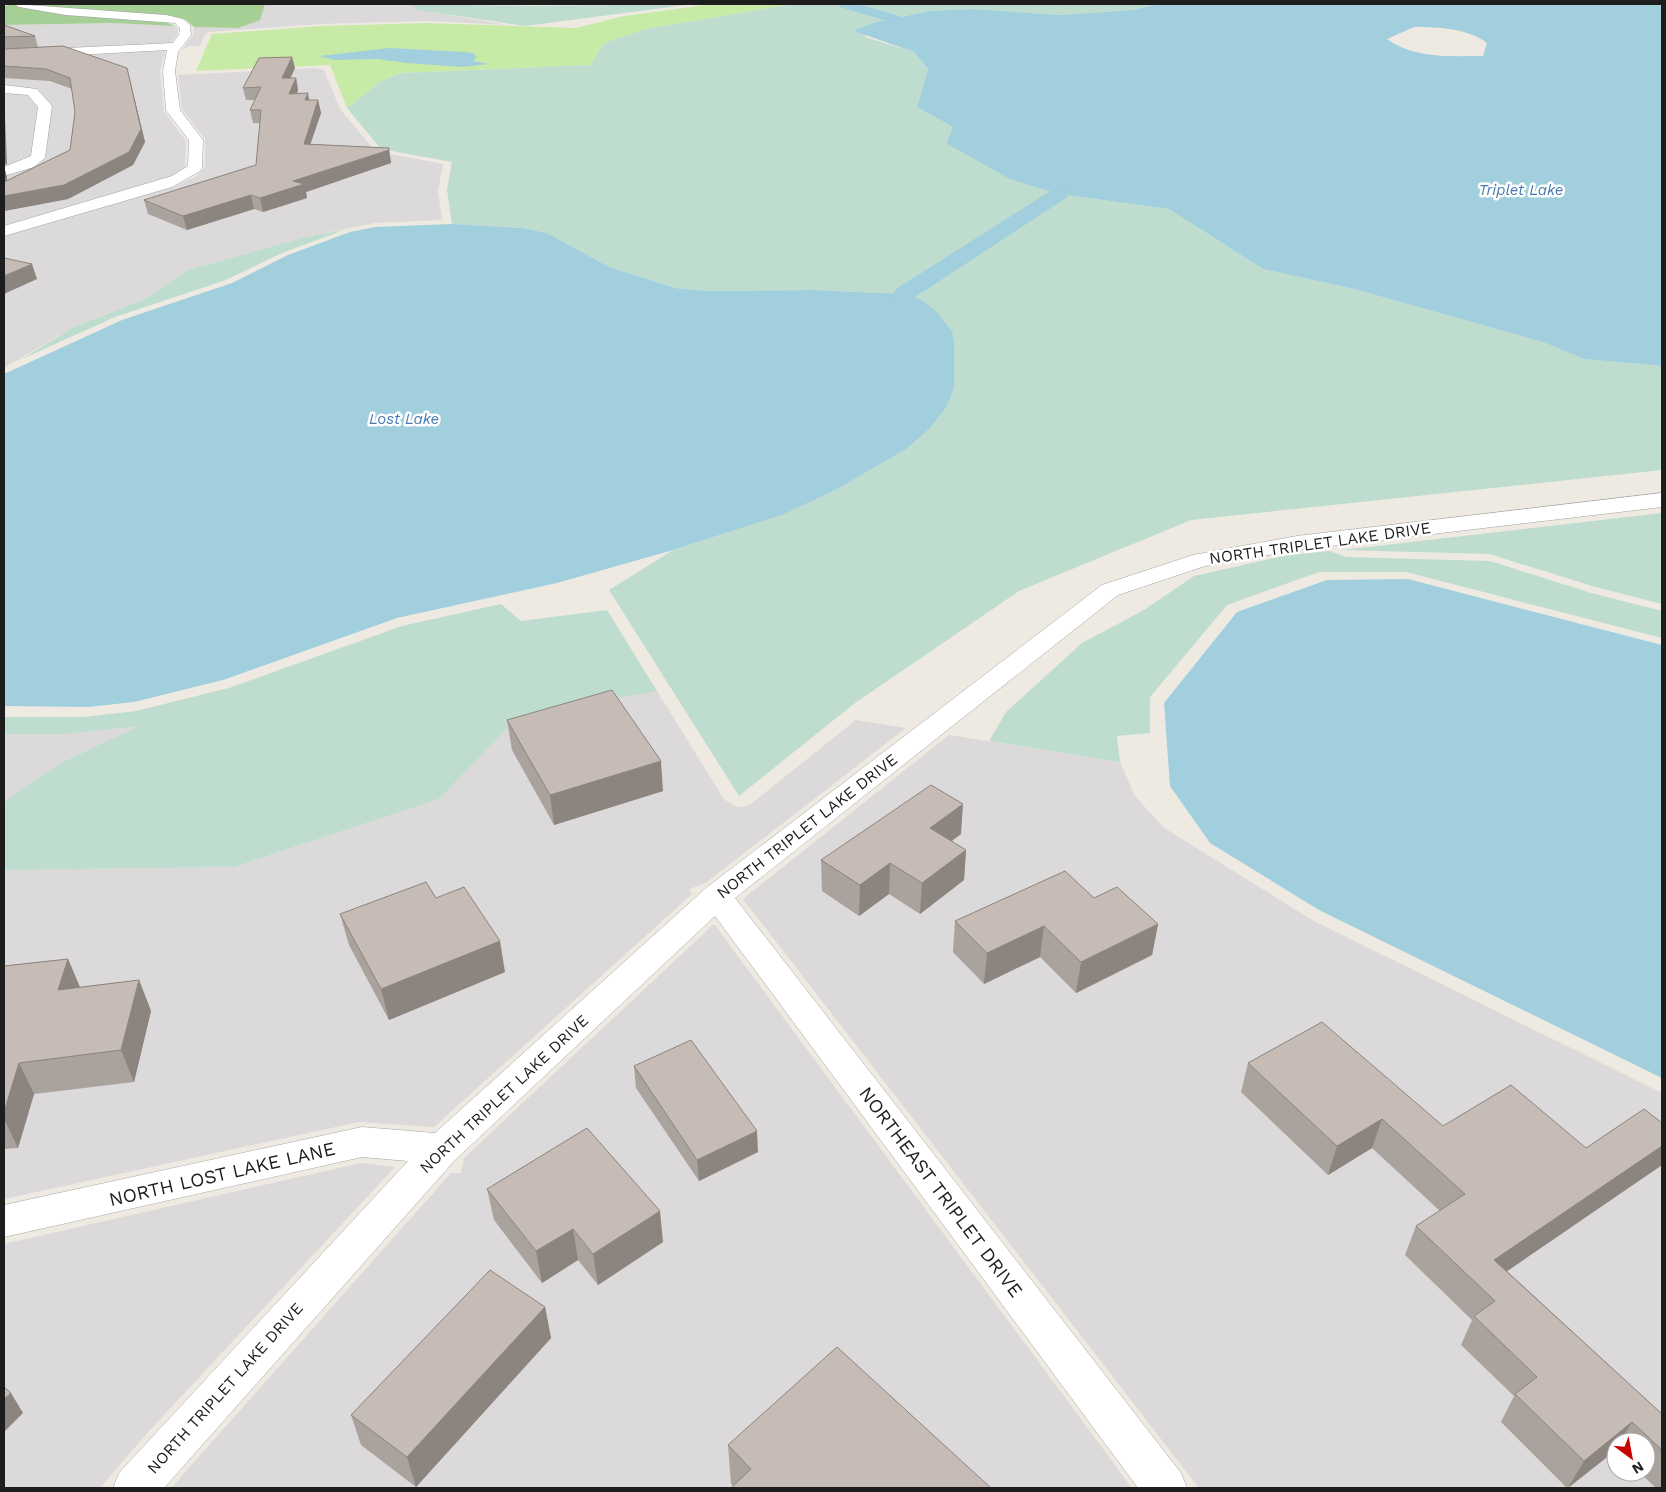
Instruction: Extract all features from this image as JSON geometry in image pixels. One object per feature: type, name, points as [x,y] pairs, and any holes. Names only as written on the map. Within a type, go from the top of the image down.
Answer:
[{"type":"street","points":[[4,231],[117,197],[170,184],[195,168],[196,140],[173,110],[169,71],[172,52],[186,35],[186,27],[166,18],[66,12],[19,4]]},
{"type":"street","points":[[4,54],[176,46]]},
{"type":"street","points":[[4,89],[32,92],[45,106],[38,158],[29,164],[4,172]]},
{"type":"street","name":"NORTH TRIPLET LAKE DRIVE","points":[[135,1488],[442,1149],[717,896],[1110,590],[1201,560],[1278,546],[1662,500]]},
{"type":"street","name":"NORTHEAST TRIPLET DRIVE","points":[[717,896],[1165,1488]]},
{"type":"street","name":"NORTH LOST LAKE LANE","points":[[4,1221],[362,1142],[442,1149]]},
{"type":"shaded area","points":[[265,4],[412,4],[417,10],[508,25],[427,21],[320,24],[209,32],[205,34],[200,46],[189,46],[182,50],[193,35],[194,27],[238,28]]},
{"type":"shaded area","points":[[113,23],[175,26],[178,28],[177,35],[170,44],[4,52],[4,25]]},
{"type":"shaded area","points":[[166,48],[160,71],[164,111],[186,141],[185,168],[177,175],[4,226],[4,57]]},
{"type":"shaded area","points":[[316,68],[324,70],[340,109],[375,151],[443,164],[438,191],[442,220],[375,223],[305,237],[188,270],[147,298],[72,328],[4,368],[4,235],[175,186],[195,177],[205,167],[205,139],[182,109],[178,75]]},
{"type":"shaded area","points":[[657,691],[724,799],[734,806],[743,807],[752,803],[856,720],[906,728],[704,884],[689,889],[692,894],[434,1127],[359,1122],[4,1199],[4,870],[234,867],[439,799],[519,716]]},
{"type":"shaded area","points":[[140,725],[59,764],[4,802],[4,734],[65,734]]},
{"type":"shaded area","points":[[949,735],[1120,762],[1135,796],[1163,827],[1312,920],[1662,1093],[1662,1488],[1199,1488],[743,899]]},
{"type":"shaded area","points":[[714,924],[1132,1488],[171,1488],[451,1173],[461,1173],[464,1158]]},
{"type":"shaded area","points":[[361,1163],[395,1167],[149,1431],[100,1488],[4,1488],[4,1244]]},
{"type":"green space","points":[[9,4],[62,14],[161,20],[175,26],[113,23],[4,25],[4,7]]},
{"type":"green space","points":[[32,4],[265,4],[260,20],[238,28],[194,27],[186,20],[171,16],[70,10]]},
{"type":"green space","points":[[412,4],[531,6],[694,4],[525,26],[416,10]]},
{"type":"green space","points":[[712,4],[793,4],[646,29],[604,43],[591,65],[402,73],[381,81],[347,108],[330,65],[196,71],[212,34],[320,26],[427,23],[576,28],[624,16]]},
{"type":"green space","points":[[793,4],[1158,4],[1133,10],[1060,15],[973,9],[929,11],[873,23],[865,37],[914,52],[928,69],[917,107],[953,127],[946,142],[1059,194],[1169,209],[1263,269],[1354,289],[1543,342],[1584,359],[1662,366],[1662,470],[1191,520],[1019,591],[855,703],[739,796],[609,590],[673,550],[782,515],[930,428],[946,408],[954,388],[904,294],[814,290],[707,291],[675,288],[609,267],[547,233],[523,228],[452,224],[447,190],[452,162],[381,149],[347,108],[381,81],[402,73],[591,65],[604,43],[646,29]]},
{"type":"green space","points":[[344,230],[282,253],[226,280],[115,317],[22,359],[72,328],[147,298],[188,270],[305,237]]},
{"type":"green space","points":[[1662,513],[1662,604],[1592,586],[1489,554],[1342,550]]},
{"type":"green space","points":[[1330,551],[1346,557],[1490,561],[1591,593],[1662,611],[1662,638],[1406,572],[1319,572],[1227,605],[1150,697],[1150,733],[1117,736],[1120,762],[989,741],[1006,712],[1082,643],[1144,610],[1194,576],[1288,555]]},
{"type":"green space","points":[[501,604],[521,621],[607,610],[657,691],[519,716],[439,799],[234,867],[4,870],[4,802],[59,764],[138,726],[65,734],[4,734],[4,717],[84,717],[136,711],[229,688],[402,626]]},
{"type":"water","name":"Triplet Lake","points":[[1158,4],[1662,4],[1662,366],[1584,359],[1543,342],[1354,289],[1263,269],[1169,209],[1059,194],[1010,179],[946,143],[953,127],[917,107],[928,69],[914,52],[854,31],[873,23],[929,11],[973,9],[1060,15],[1133,10]],"holes":[[[1414,27],[1452,29],[1471,34],[1487,43],[1483,56],[1446,56],[1421,53],[1409,50],[1387,39]]]},
{"type":"water","points":[[389,48],[466,52],[475,54],[476,57],[473,61],[489,64],[462,67],[377,59],[334,60],[320,56]]},
{"type":"water","name":"Lost Lake","points":[[452,224],[523,228],[547,233],[609,267],[675,288],[707,291],[814,290],[904,294],[920,299],[934,309],[952,331],[954,343],[954,388],[946,408],[930,428],[906,449],[837,489],[782,515],[673,550],[557,583],[397,618],[223,680],[134,702],[88,707],[4,706],[4,374],[122,320],[232,283],[288,255],[350,232],[375,227]]},
{"type":"water","points":[[1408,579],[1662,645],[1662,1078],[1319,910],[1210,843],[1170,786],[1164,703],[1237,612],[1327,580]]},
{"type":"building","points":[[4,25],[35,36],[4,37]]},
{"type":"building","points":[[63,46],[127,68],[141,129],[129,152],[64,185],[4,196],[4,182],[70,150],[75,112],[70,78],[46,69],[4,66],[4,49]]},
{"type":"building","points":[[292,57],[282,78],[296,78],[289,94],[308,93],[305,100],[318,100],[304,144],[389,148],[389,150],[293,181],[304,184],[260,198],[251,195],[183,216],[144,200],[256,165],[261,110],[250,110],[261,87],[243,88],[259,58]]},
{"type":"building","points":[[4,258],[32,264],[4,276]]},
{"type":"building","points":[[612,690],[661,761],[550,795],[507,720]]},
{"type":"building","points":[[931,785],[963,804],[930,828],[966,850],[922,883],[890,863],[860,885],[821,860]]},
{"type":"building","points":[[1065,871],[1094,898],[1117,887],[1158,924],[1081,962],[1044,926],[987,953],[955,921]]},
{"type":"building","points":[[426,882],[436,898],[464,887],[500,941],[381,989],[340,914]]},
{"type":"building","points":[[68,959],[58,990],[139,980],[121,1050],[19,1063],[4,1112],[4,966]]},
{"type":"building","points":[[1322,1022],[1443,1126],[1511,1085],[1586,1148],[1644,1109],[1662,1123],[1662,1146],[1494,1260],[1662,1414],[1662,1450],[1656,1444],[1656,1432],[1643,1432],[1632,1422],[1620,1432],[1606,1432],[1606,1443],[1584,1461],[1515,1394],[1537,1377],[1474,1316],[1495,1301],[1416,1226],[1465,1194],[1382,1119],[1337,1146],[1248,1063]]},
{"type":"building","points":[[691,1040],[757,1131],[697,1160],[634,1066]]},
{"type":"building","points":[[587,1128],[660,1211],[593,1254],[573,1229],[536,1251],[487,1189]]},
{"type":"building","points":[[490,1270],[545,1307],[407,1457],[351,1415]]},
{"type":"building","points":[[837,1347],[991,1488],[731,1488],[751,1469],[728,1445]]},
{"type":"building","points":[[4,1387],[11,1393],[4,1399]]},
{"type":"waterway","points":[[845,4],[894,19]]},
{"type":"waterway","points":[[904,294],[1059,194]]}]
